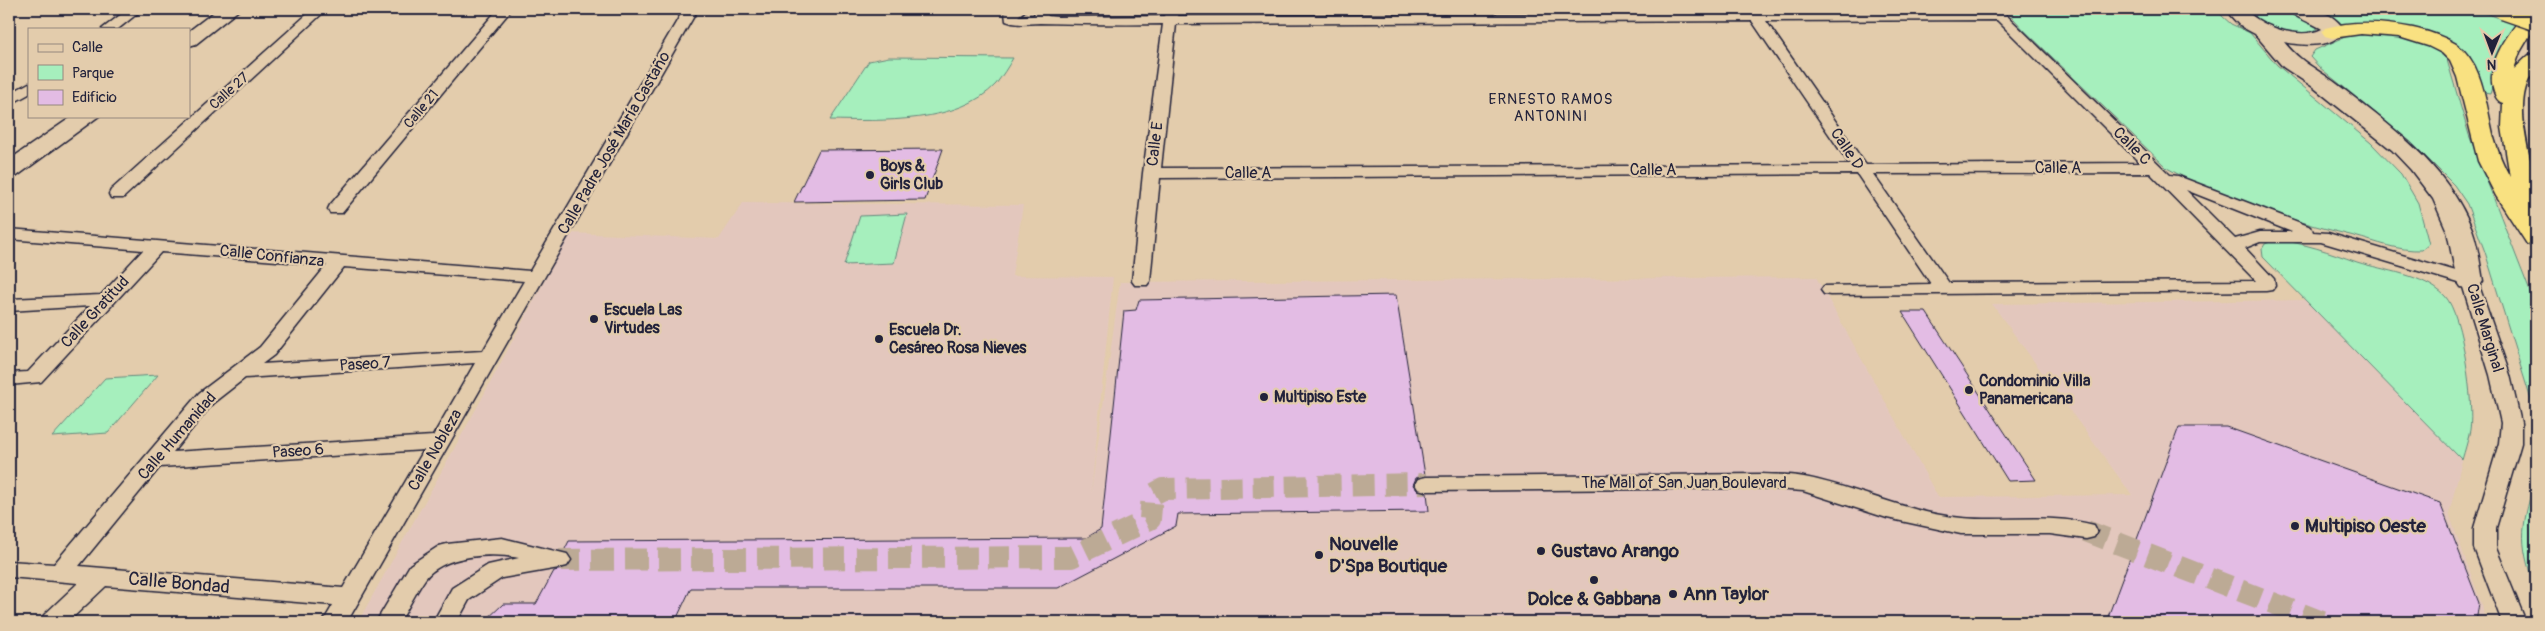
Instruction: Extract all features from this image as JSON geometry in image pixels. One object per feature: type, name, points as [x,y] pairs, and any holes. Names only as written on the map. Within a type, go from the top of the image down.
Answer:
[{"type":"highway","points":[[2504,9],[2536,20]]},
{"type":"highway","points":[[2536,12],[2520,34],[2508,58],[2502,80],[2512,119],[2518,160],[2536,226]]},
{"type":"highway","points":[[2332,32],[2363,27],[2395,30],[2430,40],[2455,53],[2464,68],[2486,151],[2515,206],[2536,240]]},
{"type":"highway","points":[[2512,119],[2521,75],[2536,59]]},
{"type":"street","points":[[110,28],[136,9]]},
{"type":"street","points":[[190,39],[230,9]]},
{"type":"street","name":"Calle 27","points":[[117,194],[320,9]]},
{"type":"street","name":"Calle 21","points":[[336,209],[505,9]]},
{"type":"street","name":"Calle Padre José María Castaño","points":[[535,277],[691,9]]},
{"type":"street","points":[[1022,9],[1012,13],[1011,18],[1023,21],[1037,14],[1057,21],[1172,15],[1997,13]]},
{"type":"street","points":[[2241,9],[2240,15],[2243,19],[2262,30],[2305,38],[2323,37],[2332,32],[2332,28],[2325,21],[2296,9]]},
{"type":"street","name":"Calle D","points":[[1753,13],[1944,289]]},
{"type":"street","name":"Calle C","points":[[1944,289],[2266,286],[2265,279],[2234,247],[1997,13]]},
{"type":"street","name":"Calle E","points":[[1140,281],[1151,173],[1172,15]]},
{"type":"street","name":"Calle Marginal","points":[[2262,30],[2290,63],[2321,82],[2400,145],[2419,164],[2445,197],[2460,231],[2470,282],[2500,375],[2511,423],[2510,443],[2485,528],[2485,548],[2514,622]]},
{"type":"street","name":"Calle Marginal","points":[[2305,38],[2297,46],[2297,54],[2321,82]]},
{"type":"street","points":[[9,101],[28,88]]},
{"type":"street","points":[[9,170],[85,118]]},
{"type":"street","name":"Calle A","points":[[1151,173],[1861,169],[2158,171]]},
{"type":"street","points":[[2158,171],[2287,225],[2470,282]]},
{"type":"street","name":"Calle Confianza","points":[[9,234],[535,277]]},
{"type":"street","points":[[2234,247],[2245,240],[2260,237],[2322,236]]},
{"type":"street","name":"Calle Gratitud","points":[[9,379],[34,378],[157,246]]},
{"type":"street","name":"Calle Humanidad","points":[[61,572],[206,398],[267,351],[338,262]]},
{"type":"street","name":"Calle Nobleza","points":[[335,622],[535,277]]},
{"type":"street","points":[[1830,290],[1944,289]]},
{"type":"street","points":[[9,305],[106,300]]},
{"type":"street","name":"Paseo 7","points":[[240,372],[490,356]]},
{"type":"street","name":"Paseo 6","points":[[155,460],[440,442]]},
{"type":"street","name":"The Mall of San Juan Boulevard","points":[[1426,484],[1762,481],[1803,484],[1895,512],[1961,526],[2050,526],[2086,531]]},
{"type":"street","points":[[388,622],[418,571],[447,552],[502,546],[560,560],[496,571],[460,594],[445,622]]},
{"type":"street","name":"Calle Bondad","points":[[9,569],[349,597]]},
{"type":"street","points":[[53,622],[100,577]]},
{"type":"shaded area","points":[[743,203],[1023,205],[1012,276],[1113,277],[1091,493],[1120,282],[1816,277],[1938,497],[2132,495],[1992,304],[2305,300],[2462,460],[2449,514],[2482,605],[2485,622],[358,622],[481,400],[570,233],[719,239]]},
{"type":"green space","points":[[2005,9],[2219,9],[2222,16],[2231,24],[2250,33],[2277,65],[2371,143],[2401,174],[2418,203],[2429,244],[2422,250],[2404,249],[2306,223],[2235,200],[2167,168],[2023,29]]},
{"type":"green space","points":[[2308,9],[2474,9],[2516,24],[2503,51],[2490,94],[2484,93],[2463,55],[2362,23],[2342,24],[2326,14]]},
{"type":"green space","points":[[2270,10],[2299,15],[2317,25],[2317,29],[2311,32],[2294,33],[2274,29],[2259,21],[2255,16],[2257,13]]},
{"type":"green space","points":[[2352,34],[2390,36],[2415,41],[2427,45],[2447,60],[2469,135],[2536,307],[2536,416],[2485,252],[2467,204],[2454,185],[2411,142],[2319,67],[2310,57],[2315,50]]},
{"type":"green space","points":[[889,57],[1013,58],[996,84],[980,97],[961,107],[940,113],[895,120],[830,120],[869,61]]},
{"type":"green space","points":[[907,214],[894,263],[844,265],[860,216]]},
{"type":"green space","points":[[2276,240],[2327,251],[2357,262],[2403,274],[2426,283],[2445,296],[2457,321],[2469,381],[2470,430],[2462,460],[2263,257],[2262,249],[2265,244]]},
{"type":"green space","points":[[158,375],[108,433],[52,437],[105,378]]},
{"type":"green space","points":[[2536,474],[2536,590],[2526,557],[2524,532]]},
{"type":"building","name":"Boys & Girls Club","points":[[943,149],[925,200],[794,202],[819,150]]},
{"type":"building","name":"Multipiso Este","points":[[1396,295],[1425,475],[1416,478],[1413,485],[1418,491],[1427,493],[1429,511],[1178,514],[1176,526],[1058,588],[691,588],[675,622],[484,622],[503,604],[536,604],[554,571],[567,568],[573,561],[569,553],[564,551],[569,541],[1086,538],[1101,529],[1124,311],[1136,310],[1139,300]]},
{"type":"building","name":"Condominio Villa Panamericana","points":[[1902,312],[1926,312],[2036,480],[2008,481]]},
{"type":"building","name":"Multipiso Oeste","points":[[2179,427],[2226,427],[2440,503],[2479,603],[2476,622],[2106,622]]},
{"type":"tunnel","points":[[559,560],[1071,557],[1150,519],[1152,495],[1163,489],[1426,484]]},
{"type":"tunnel","points":[[2086,531],[2322,622]]},
{"type":"place","name":"Boys & Girls Club","points":[[870,175]]},
{"type":"place","name":"Escuela Las Virtudes","points":[[594,319]]},
{"type":"place","name":"Escuela Dr. Cesáreo Rosa Nieves","points":[[879,339]]},
{"type":"place","name":"Condominio Villa Panamericana","points":[[1969,390]]},
{"type":"place","name":"Multipiso Este","points":[[1264,397]]},
{"type":"place","name":"Multipiso Oeste","points":[[2295,526]]},
{"type":"place","name":"Gustavo Arango","points":[[1541,551]]},
{"type":"place","name":"Nouvelle D'Spa Boutique","points":[[1319,555]]},
{"type":"place","name":"Dolce & Gabbana","points":[[1594,580]]},
{"type":"place","name":"Ann Taylor","points":[[1673,594]]},
{"type":"district","name":"ERNESTO RAMOS ANTONINI","points":[[1551,108]]}]
